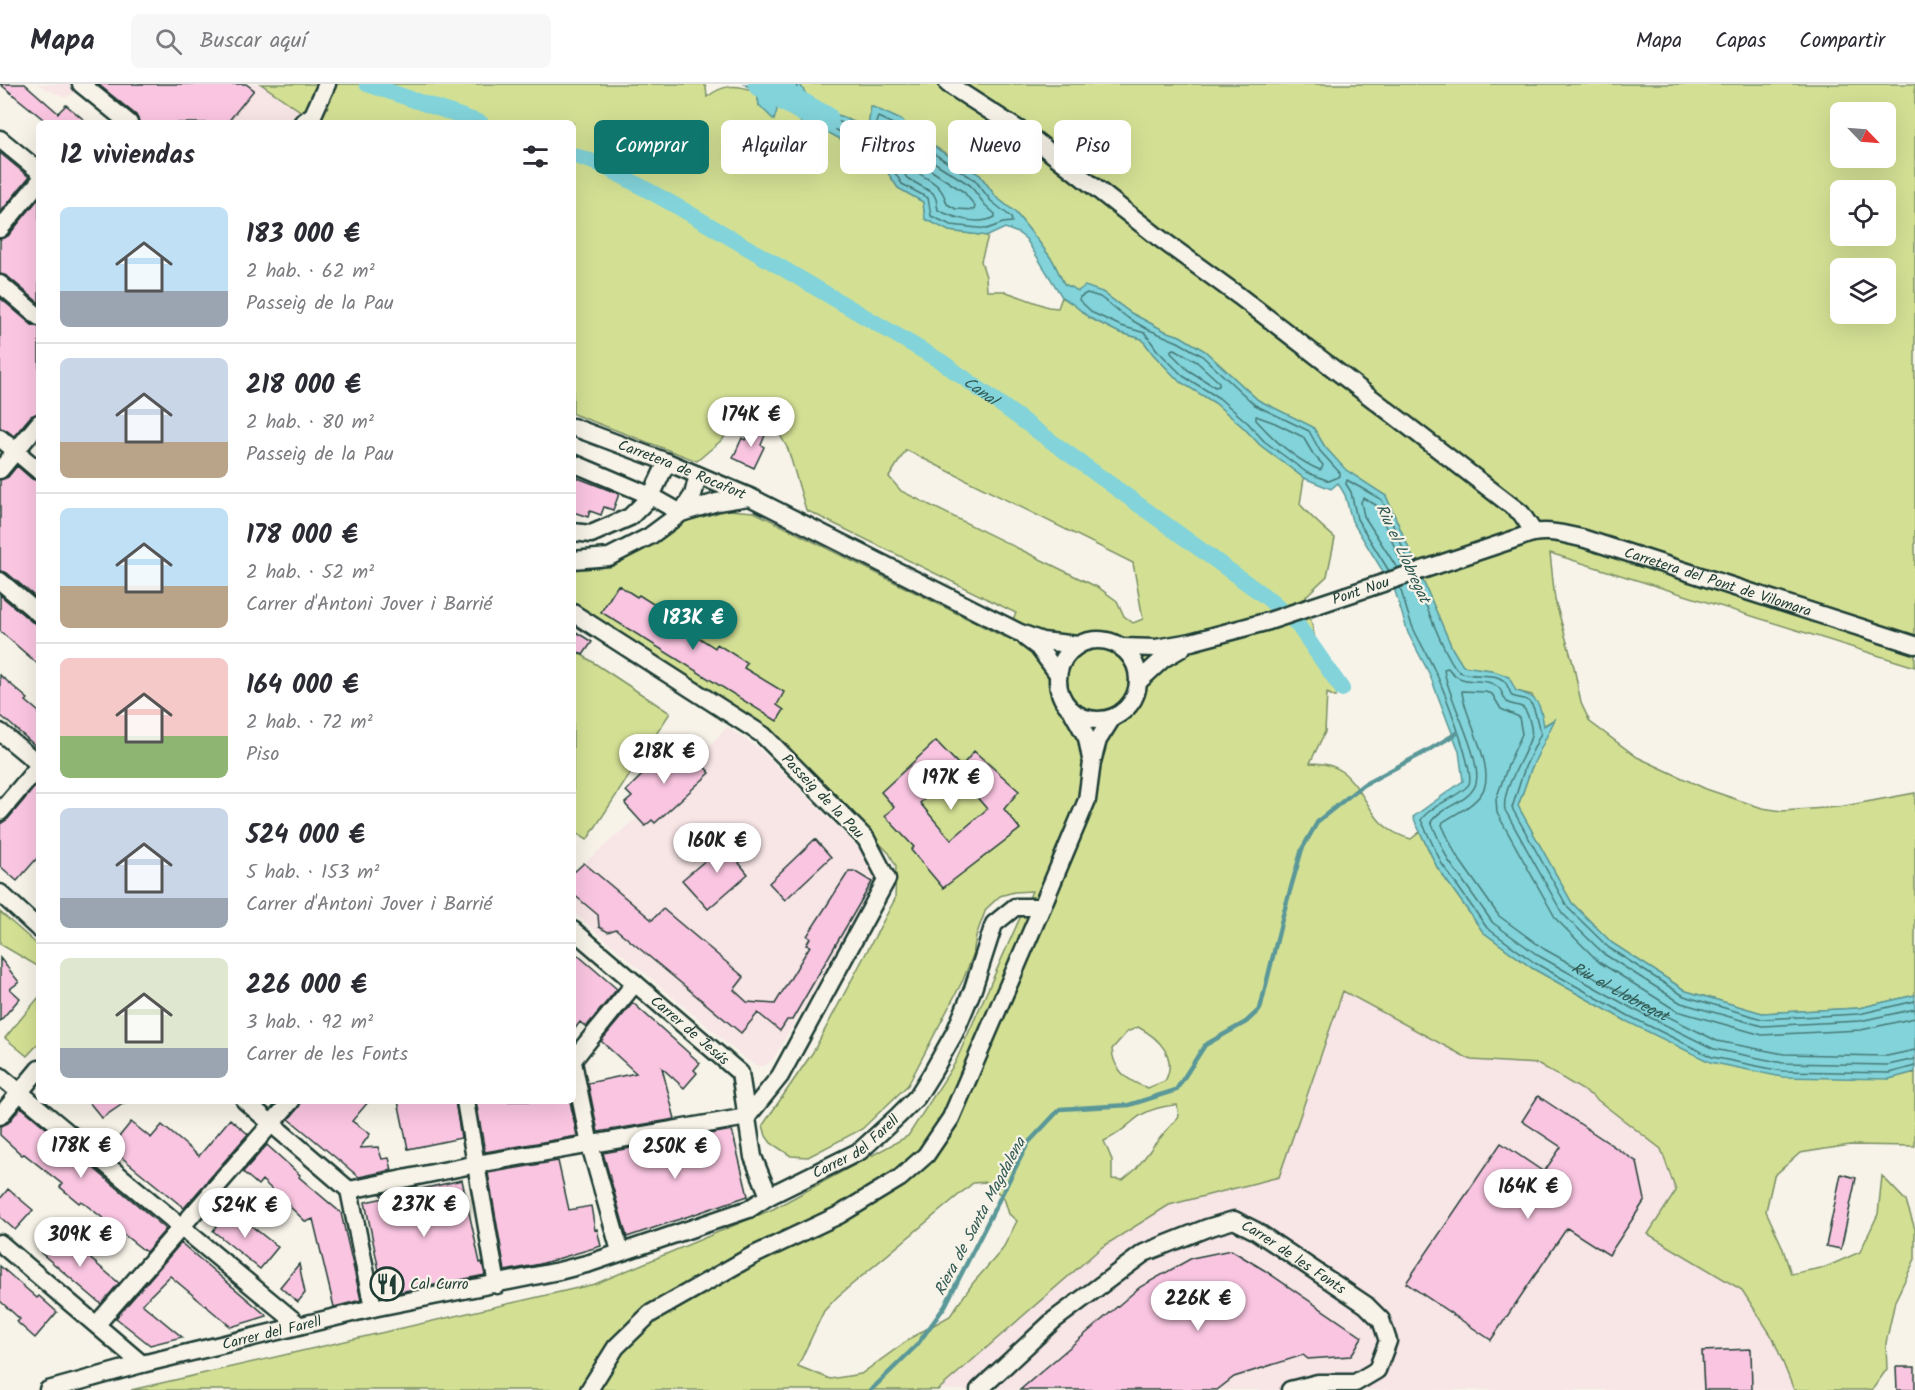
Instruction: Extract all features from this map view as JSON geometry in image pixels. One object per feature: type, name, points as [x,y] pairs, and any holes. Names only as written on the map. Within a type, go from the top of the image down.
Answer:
[{"type":"street","points":[[81,84],[125,120]]},
{"type":"street","points":[[948,84],[1032,138],[1158,237],[1239,296],[1521,513],[1527,534]]},
{"type":"street","points":[[308,119],[325,88]]},
{"type":"street","points":[[0,139],[36,169]]},
{"type":"street","points":[[0,229],[36,186]]},
{"type":"street","points":[[0,285],[36,315]]},
{"type":"street","points":[[0,470],[36,426]]},
{"type":"street","name":"Carretera de Rocafort","points":[[576,428],[667,462],[750,497],[1018,632]]},
{"type":"street","points":[[0,438],[36,468]]},
{"type":"street","points":[[576,532],[591,534],[630,517],[651,496],[667,462]]},
{"type":"street","points":[[576,464],[651,496],[681,513]]},
{"type":"street","points":[[681,513],[693,495],[698,475]]},
{"type":"street","points":[[576,560],[609,557],[650,536],[681,513],[717,502],[750,497]]},
{"type":"street","name":"Carretera del Pont de Vilomara","points":[[1527,534],[1560,533],[1585,539],[1915,645]]},
{"type":"street","name":"Pont Nou","points":[[1191,642],[1269,621],[1527,534]]},
{"type":"street","points":[[0,581],[36,611]]},
{"type":"street","name":"Passeig de la Pau","points":[[576,615],[763,735],[866,839],[887,879],[780,1076],[747,1117]]},
{"type":"street","points":[[1018,632],[1042,641],[1078,645],[1100,640],[1121,647],[1156,648],[1191,642]]},
{"type":"street","points":[[1018,632],[1038,647],[1058,674]]},
{"type":"street","points":[[1138,682],[1163,659],[1191,642]]},
{"type":"street","points":[[1078,645],[1067,654],[1058,674],[1060,696],[1074,713],[1096,721],[1112,718],[1121,713],[1129,706],[1135,695],[1138,682],[1137,670],[1121,647]]},
{"type":"street","points":[[1074,713],[1087,738],[1092,762]]},
{"type":"street","points":[[589,1390],[616,1347],[650,1314],[752,1256],[839,1215],[900,1178],[926,1155],[951,1118],[1042,907],[1087,801],[1092,762],[1098,740],[1112,718]]},
{"type":"street","points":[[0,732],[36,762]]},
{"type":"street","points":[[0,813],[36,769]]},
{"type":"street","points":[[0,894],[36,926]]},
{"type":"street","name":"Carrer del Farell","points":[[48,1390],[299,1325],[373,1308],[497,1285],[590,1263],[749,1209],[769,1196],[860,1151],[898,1116],[917,1096],[955,1032],[973,989],[994,924],[1015,907],[1042,907]]},
{"type":"street","name":"Carrer de Jesús","points":[[576,933],[740,1072],[753,1157],[769,1196]]},
{"type":"street","points":[[576,1057],[635,983]]},
{"type":"street","points":[[0,1116],[36,1073]]},
{"type":"street","points":[[0,1076],[299,1325]]},
{"type":"street","points":[[576,1076],[590,1145],[620,1251]]},
{"type":"street","points":[[249,1104],[349,1190],[373,1308]]},
{"type":"street","points":[[97,1324],[288,1104]]},
{"type":"street","points":[[466,1104],[497,1285]]},
{"type":"street","points":[[349,1190],[477,1164],[747,1117]]},
{"type":"street","name":"Carrer de les Fonts","points":[[979,1390],[1054,1320],[1144,1253],[1234,1220],[1256,1231],[1366,1305],[1381,1320],[1388,1341],[1377,1370],[1356,1383],[1318,1383],[1290,1390]]},
{"type":"street","points":[[0,1243],[142,1364]]},
{"type":"shaded area","points":[[37,84],[261,84],[314,120],[128,120],[86,86],[65,98]]},
{"type":"shaded area","points":[[727,727],[759,749],[857,846],[872,865],[874,888],[773,1059],[764,1066],[748,1061],[576,915],[576,870],[633,821],[639,820],[701,763],[697,758]]},
{"type":"shaded area","points":[[1342,991],[1471,1060],[1539,1064],[1591,1095],[1661,1149],[1676,1191],[1649,1235],[1742,1290],[1773,1338],[1794,1390],[938,1390],[1102,1247],[1169,1205],[1279,1177]]},
{"type":"green space","points":[[261,84],[703,84],[706,87],[707,97],[730,87],[757,92],[759,105],[770,90],[794,103],[800,120],[721,120],[721,174],[828,174],[828,132],[840,139],[840,174],[889,174],[898,188],[923,202],[924,212],[949,231],[988,236],[981,261],[987,291],[1004,291],[1048,307],[1058,308],[1062,297],[1090,318],[1118,332],[1142,339],[1179,381],[1215,403],[1260,445],[1304,478],[1300,504],[1335,538],[1327,576],[1306,596],[1316,644],[1348,686],[1335,697],[1327,693],[1325,732],[1310,763],[1329,765],[1341,771],[1354,783],[1379,820],[1397,834],[1411,839],[1420,832],[1437,867],[1483,932],[1532,968],[1626,1021],[1889,1079],[1915,1072],[1915,1146],[1850,1145],[1800,1153],[1774,1176],[1766,1211],[1782,1246],[1791,1274],[1826,1267],[1860,1252],[1878,1214],[1882,1176],[1906,1201],[1915,1229],[1915,1259],[1895,1301],[1886,1343],[1887,1369],[1872,1390],[1794,1390],[1773,1338],[1742,1290],[1648,1234],[1676,1191],[1661,1149],[1591,1095],[1539,1064],[1471,1060],[1343,991],[1279,1177],[1169,1205],[1102,1247],[938,1390],[131,1390],[595,1284],[773,1209],[908,1136],[955,1063],[1032,891],[1000,896],[986,909],[976,936],[973,955],[963,980],[908,1085],[862,1129],[808,1157],[791,1156],[771,1143],[763,1125],[813,1052],[895,899],[896,866],[889,853],[770,734],[576,609],[576,569],[599,568],[642,548],[686,521],[728,510],[754,512],[1004,637],[1016,613],[806,510],[788,449],[776,428],[742,413],[723,439],[697,461],[576,415],[576,120],[314,120]],"holes":[[[906,450],[1133,563],[1143,619],[1133,623],[1124,616],[1117,601],[1099,588],[901,491],[889,477]],[[1138,1027],[1153,1037],[1164,1049],[1169,1064],[1165,1081],[1148,1088],[1123,1074],[1115,1063],[1112,1049],[1127,1032]],[[1177,1105],[1179,1116],[1136,1169],[1123,1180],[1112,1179],[1112,1160],[1104,1141],[1142,1114],[1153,1109]],[[986,1182],[1004,1198],[1009,1214],[1017,1221],[1002,1250],[973,1283],[950,1316],[914,1336],[861,1374],[830,1379],[798,1366],[824,1311],[837,1297],[973,1183]]]},
{"type":"green space","points":[[799,84],[1915,84],[1915,667],[1550,553],[1555,600],[1574,667],[1581,703],[1590,722],[1637,757],[1706,789],[1762,808],[1782,811],[1839,807],[1915,793],[1915,995],[1859,1008],[1762,1013],[1686,991],[1612,943],[1572,903],[1518,806],[1531,769],[1553,720],[1543,726],[1532,695],[1516,691],[1491,670],[1463,667],[1453,650],[1386,496],[1346,471],[1325,447],[1313,427],[1258,400],[1205,351],[1180,336],[1165,331],[1131,313],[1102,292],[1078,291],[1064,284],[1053,261],[1039,242],[1015,212],[996,197],[978,174],[1042,174],[1042,120],[948,120],[948,155],[936,147],[936,120],[892,120],[870,106],[869,120],[851,120],[820,106],[807,96]]},
{"type":"green space","points":[[576,651],[670,713],[587,840],[576,833]]},
{"type":"green space","points":[[0,912],[36,943],[36,965],[0,944]]},
{"type":"green space","points":[[36,1001],[36,1046],[27,1056],[5,1038]]},
{"type":"water","points":[[744,84],[799,84],[807,96],[820,106],[850,120],[840,120],[840,139],[828,132],[828,120],[800,120],[794,103],[786,97],[778,100],[771,92],[777,110],[774,120],[759,105],[757,92]]},
{"type":"water","points":[[871,106],[901,120],[869,120]]},
{"type":"water","points":[[936,148],[948,155],[948,174],[980,175],[996,197],[1015,212],[1039,242],[1053,261],[1064,284],[1078,291],[1085,286],[1102,292],[1131,313],[1165,331],[1180,336],[1205,351],[1258,400],[1313,427],[1325,447],[1346,470],[1386,496],[1453,650],[1463,666],[1491,670],[1509,677],[1516,691],[1530,696],[1537,702],[1544,726],[1555,719],[1531,769],[1518,806],[1572,903],[1612,943],[1686,991],[1762,1013],[1859,1008],[1915,995],[1915,1072],[1889,1079],[1782,1077],[1710,1062],[1626,1021],[1532,968],[1483,932],[1437,867],[1413,817],[1463,781],[1459,751],[1429,673],[1408,633],[1395,591],[1352,521],[1345,495],[1338,483],[1331,489],[1304,478],[1260,445],[1215,403],[1179,381],[1142,339],[1118,332],[1090,318],[1062,297],[1026,239],[1018,233],[1005,228],[988,236],[949,231],[925,219],[923,202],[898,188],[889,174],[936,174]]},
{"type":"building","points":[[0,84],[25,84],[58,113],[66,105],[84,120],[44,120]]},
{"type":"building","points":[[98,84],[246,84],[254,90],[229,120],[138,120],[136,115]]},
{"type":"building","points":[[0,153],[29,177],[0,213]]},
{"type":"building","points":[[36,202],[36,300],[7,276],[0,274],[0,239],[8,236]]},
{"type":"building","points":[[0,298],[36,326],[36,414],[31,416],[14,436],[0,428]]},
{"type":"building","points":[[751,426],[766,433],[761,445],[764,447],[754,468],[733,458],[742,438],[745,440]]},
{"type":"building","points":[[17,466],[36,480],[36,597],[7,573],[0,571],[0,480],[8,477]]},
{"type":"building","points":[[576,477],[619,494],[613,510],[604,507],[601,515],[590,511],[588,517],[576,513]]},
{"type":"building","points":[[618,585],[658,607],[656,610],[715,648],[717,644],[747,663],[744,668],[784,692],[777,705],[784,710],[777,721],[601,612]]},
{"type":"building","points":[[0,595],[36,623],[36,662],[0,631]]},
{"type":"building","points":[[576,632],[592,642],[583,655],[576,651]]},
{"type":"building","points":[[0,675],[28,699],[26,701],[36,709],[36,746],[0,715]]},
{"type":"building","points":[[936,741],[961,767],[974,751],[1019,791],[1004,809],[1020,829],[943,888],[911,850],[914,847],[885,816],[894,807],[881,792]],"holes":[[[960,768],[956,773],[987,809],[951,840],[920,803]]]},
{"type":"building","points":[[678,745],[698,765],[701,763],[710,773],[655,823],[652,820],[645,826],[626,805],[625,803],[632,797],[626,791],[670,747],[673,750]]},
{"type":"building","points":[[36,786],[36,859],[17,881],[0,866],[0,824],[8,819]]},
{"type":"building","points":[[732,838],[747,856],[739,863],[748,874],[708,909],[682,880]]},
{"type":"building","points":[[815,839],[831,857],[785,900],[769,883]]},
{"type":"building","points":[[584,863],[652,920],[663,909],[744,977],[734,990],[747,1002],[775,1004],[810,946],[806,945],[810,938],[807,936],[849,871],[854,871],[872,882],[792,1020],[787,1020],[780,1031],[758,1013],[741,1033],[616,929],[608,932],[599,927],[598,915],[576,897],[576,870]]},
{"type":"building","points":[[576,954],[617,989],[586,1027],[580,1022],[576,1027]]},
{"type":"building","points":[[0,958],[19,982],[10,989],[20,998],[0,1021]]},
{"type":"building","points":[[633,1003],[700,1063],[694,1070],[697,1073],[684,1088],[662,1068],[675,1119],[598,1132],[588,1083],[636,1073],[601,1041]]},
{"type":"building","points":[[1538,1096],[1637,1162],[1645,1200],[1609,1255],[1567,1228],[1491,1340],[1406,1283],[1501,1143],[1544,1172],[1561,1147],[1522,1121]]},
{"type":"building","points":[[90,1104],[123,1104],[102,1118]]},
{"type":"building","points":[[300,1104],[366,1104],[352,1121],[370,1134],[360,1148],[378,1147],[382,1159],[389,1158],[392,1170],[359,1177],[289,1119]]},
{"type":"building","points":[[399,1104],[455,1104],[461,1138],[408,1149]]},
{"type":"building","points":[[477,1104],[571,1104],[577,1136],[485,1152]]},
{"type":"building","points":[[21,1107],[166,1229],[146,1252],[81,1201],[79,1203],[60,1187],[62,1184],[24,1154],[22,1155],[0,1135],[0,1126],[8,1123]]},
{"type":"building","points":[[230,1119],[248,1134],[184,1208],[110,1148],[131,1122],[151,1138],[162,1125],[199,1156]]},
{"type":"building","points":[[732,1130],[748,1196],[627,1237],[603,1153]]},
{"type":"building","points":[[267,1145],[300,1175],[299,1177],[341,1213],[361,1300],[334,1307],[313,1219],[306,1222],[262,1180],[258,1185],[243,1172]]},
{"type":"building","points":[[558,1161],[569,1210],[591,1206],[595,1230],[597,1229],[601,1246],[540,1264],[505,1271],[488,1173]]},
{"type":"building","points":[[1841,1174],[1856,1178],[1841,1249],[1826,1246]]},
{"type":"building","points":[[462,1180],[480,1263],[482,1262],[485,1275],[384,1295],[365,1202],[384,1198],[380,1194],[398,1191],[399,1194]]},
{"type":"building","points":[[8,1189],[33,1210],[15,1230],[0,1217],[0,1199]]},
{"type":"building","points":[[230,1209],[278,1247],[260,1269],[213,1231]]},
{"type":"building","points":[[59,1232],[119,1283],[101,1304],[41,1253]]},
{"type":"building","points":[[181,1243],[267,1316],[231,1327],[170,1276],[142,1304],[182,1337],[150,1345],[116,1318]]},
{"type":"building","points":[[1231,1250],[1362,1337],[1351,1356],[1308,1359],[1303,1355],[1234,1377],[1217,1390],[1020,1390],[1140,1287],[1192,1258]]},
{"type":"building","points":[[299,1264],[305,1293],[298,1302],[280,1287]]},
{"type":"building","points":[[0,1266],[57,1312],[35,1338],[17,1322],[20,1319],[0,1301]]},
{"type":"building","points":[[1751,1349],[1752,1390],[1704,1390],[1702,1351]]},
{"type":"building","points":[[1896,1367],[1915,1367],[1915,1390],[1897,1390]]},
{"type":"waterway","name":"Canal","points":[[367,84],[472,120]]},
{"type":"waterway","name":"Riu el Llobregat","points":[[762,84],[825,120]]},
{"type":"waterway","name":"Canal","points":[[576,156],[602,165],[680,208],[942,362],[1266,597],[1297,624],[1342,689]]},
{"type":"waterway","name":"Riera de Santa Magdalena","points":[[871,1390],[917,1345],[945,1306],[1028,1143],[1060,1109],[1129,1105],[1176,1090],[1205,1045],[1246,1022],[1260,1009],[1302,849],[1318,821],[1363,785],[1457,733]]},
{"type":"place","name":"Cal Curro","points":[[387,1284]]}]
